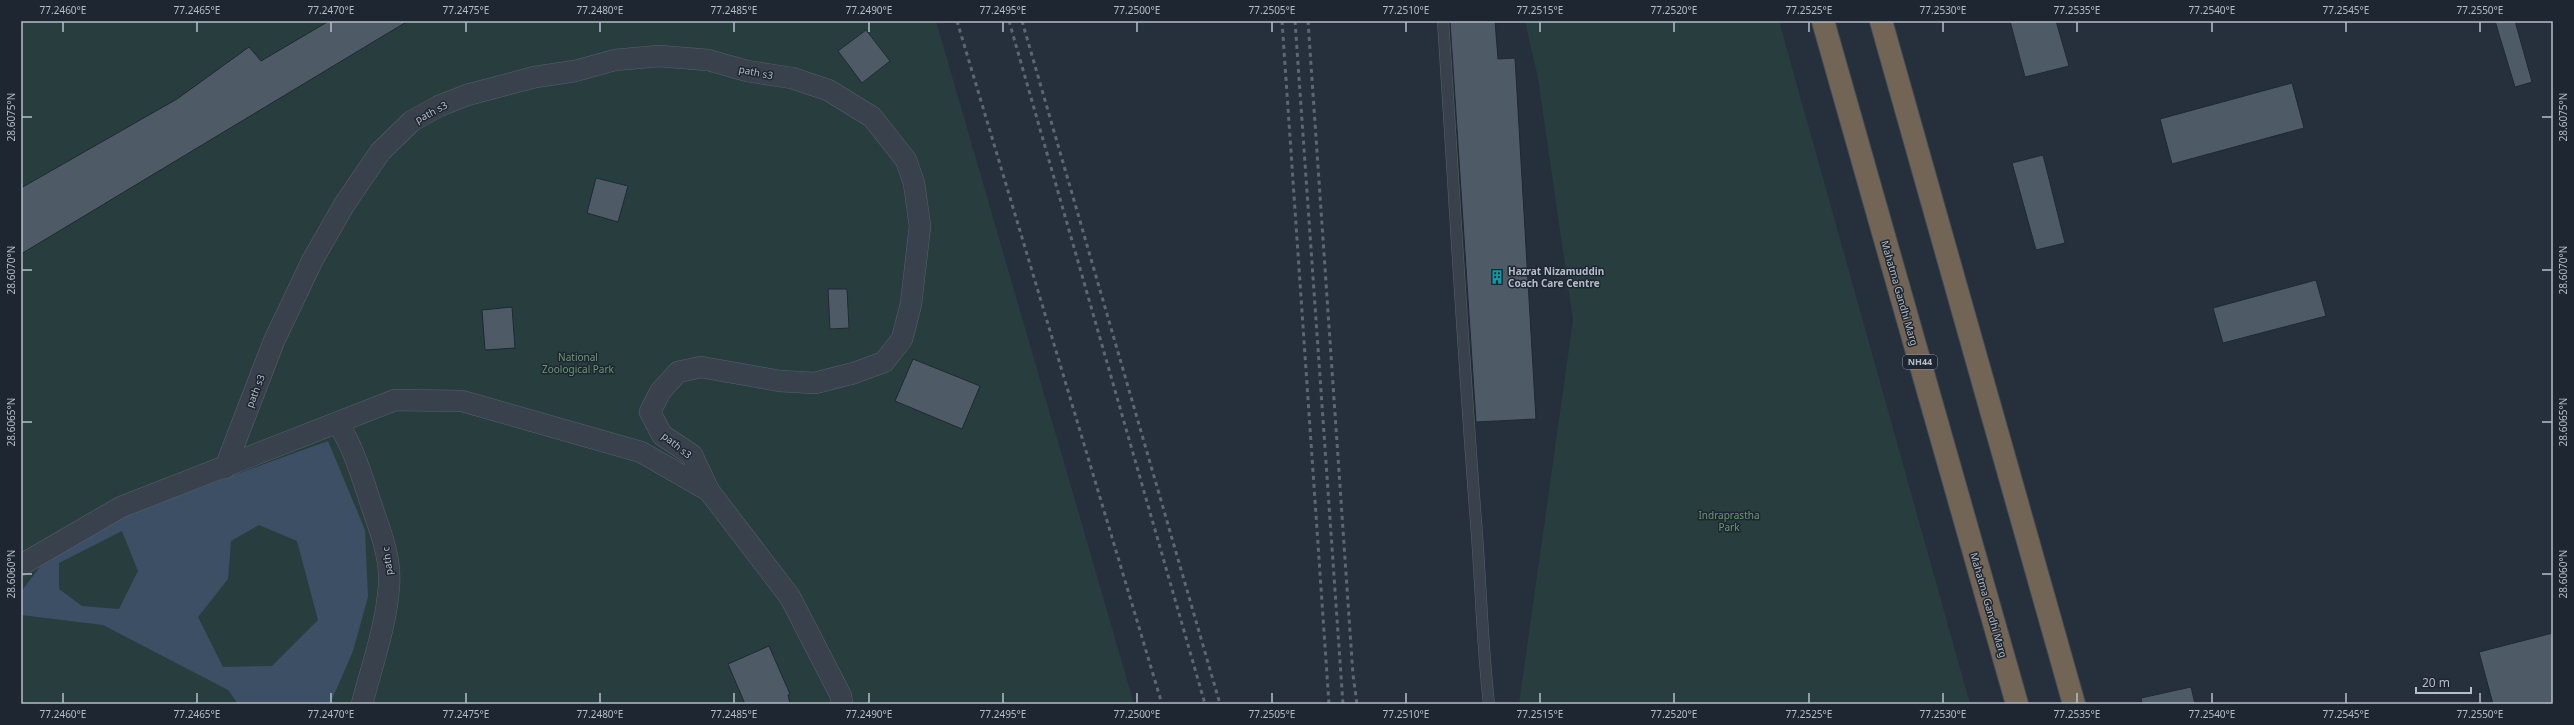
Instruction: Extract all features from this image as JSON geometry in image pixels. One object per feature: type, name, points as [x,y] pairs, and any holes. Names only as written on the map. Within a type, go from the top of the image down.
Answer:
[{"type":"highway","name":"Mahatma Gandhi Marg","points":[[1823,21],[2017,704]]},
{"type":"highway","points":[[1881,21],[2074,704]]},
{"type":"street","name":"path s3","points":[[225,468],[274,341],[312,261],[344,205],[380,152],[412,121],[439,106],[468,95],[535,77],[576,71],[616,60],[659,56],[708,60],[747,71],[792,78],[828,90],[872,116],[906,160],[914,183],[920,226],[911,304],[902,339],[884,362],[854,374],[815,384],[780,381],[701,367],[678,372],[660,392],[650,412],[662,435],[692,455],[709,491]]},
{"type":"street","points":[[21,565],[121,507],[225,468],[395,400],[462,401],[641,452],[709,491],[790,597],[841,696],[842,704]]},
{"type":"street","name":"path c","points":[[338,423],[362,471],[385,542],[388,563],[389,585],[385,621],[362,704]]},
{"type":"lane","points":[[1443,21],[1467,427],[1476,523],[1484,659],[1489,704]]},
{"type":"green space","name":"National Zoological Park","points":[[21,21],[936,21],[1134,704],[21,704]]},
{"type":"green space","name":"Indraprastha Park","points":[[1525,21],[1779,21],[1970,704],[1519,704],[1573,320],[1538,78]]},
{"type":"water","points":[[328,441],[365,530],[368,597],[353,651],[330,704],[238,704],[228,690],[103,625],[21,615],[21,592],[45,560],[140,509]],"holes":[[[259,525],[297,541],[318,620],[272,666],[223,667],[198,617],[228,579],[231,541]],[[122,531],[138,571],[119,609],[82,606],[59,589],[59,563]]]},
{"type":"building","points":[[329,21],[408,21],[21,254],[21,188],[177,99],[249,47],[261,61]]},
{"type":"building","name":"Hazrat Nizamuddin Coach Care Centre","points":[[1450,21],[1495,21],[1498,59],[1515,58],[1536,419],[1476,422]]},
{"type":"building","points":[[2010,21],[2056,21],[2069,66],[2025,77]]},
{"type":"building","points":[[2495,21],[2515,21],[2532,82],[2515,87]]},
{"type":"building","points":[[866,30],[890,61],[862,83],[838,51]]},
{"type":"building","points":[[2292,83],[2304,128],[2172,164],[2160,119]]},
{"type":"building","points":[[2043,155],[2065,243],[2036,250],[2012,163]]},
{"type":"building","points":[[596,178],[628,186],[618,222],[587,213]]},
{"type":"building","points":[[2316,280],[2326,316],[2223,343],[2213,308]]},
{"type":"building","points":[[828,289],[847,289],[849,328],[830,329]]},
{"type":"building","points":[[512,307],[515,348],[485,350],[482,310]]},
{"type":"building","points":[[913,359],[980,386],[962,429],[895,401]]},
{"type":"building","points":[[2553,633],[2553,704],[2493,704],[2479,652]]},
{"type":"building","points":[[769,646],[790,694],[788,695],[790,704],[745,704],[728,664]]},
{"type":"building","points":[[2191,687],[2195,704],[2142,704],[2141,698]]},
{"type":"railway","points":[[957,21],[1162,704]]},
{"type":"railway","points":[[1009,21],[1205,704]]},
{"type":"railway","points":[[1022,21],[1220,704]]},
{"type":"railway","points":[[1282,21],[1329,704]]},
{"type":"railway","points":[[1295,21],[1343,704]]},
{"type":"railway","points":[[1308,21],[1353,675],[1357,704]]},
{"type":"place","name":"Hazrat Nizamuddin Coach Care Centre","points":[[1497,277]]}]
